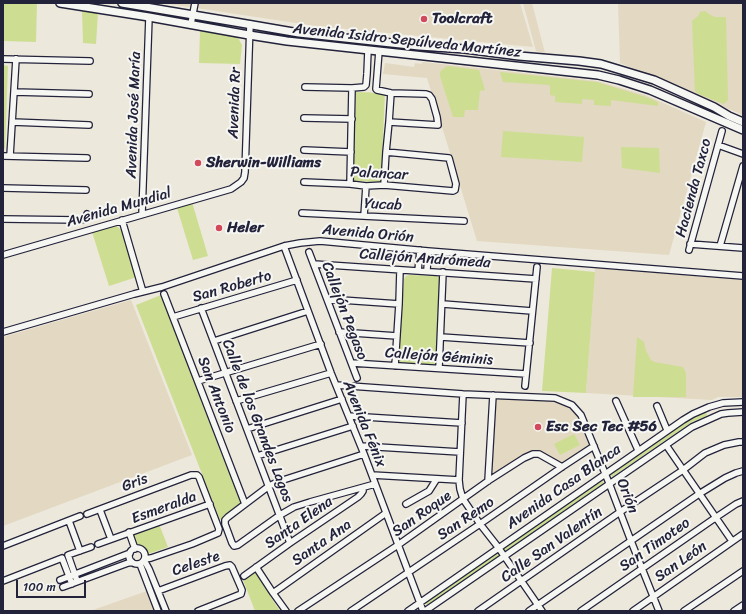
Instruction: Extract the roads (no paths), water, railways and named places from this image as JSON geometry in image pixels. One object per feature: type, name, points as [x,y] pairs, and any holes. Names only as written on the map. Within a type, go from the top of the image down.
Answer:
[{"type":"main road","name":"Avenida Isidro Sepúlveda Martínez","points":[[60,3],[287,41],[598,75],[650,90],[743,130]]},
{"type":"main road","name":"Avenida Isidro Sepúlveda Martínez","points":[[122,3],[299,33],[579,61],[608,66],[654,80],[743,122]]},
{"type":"main road","points":[[490,64],[509,61],[511,55]]},
{"type":"street","points":[[190,24],[195,3]]},
{"type":"street","name":"Avenida José María","points":[[142,214],[149,17]]},
{"type":"street","name":"Avenida Rr","points":[[241,182],[244,178],[245,172],[250,24]]},
{"type":"street","points":[[304,87],[364,87],[366,85],[368,50]]},
{"type":"street","points":[[379,52],[376,89],[391,93],[429,95],[432,99],[438,125],[389,122]]},
{"type":"street","points":[[3,59],[90,61]]},
{"type":"street","points":[[10,156],[16,59]]},
{"type":"street","points":[[350,184],[352,88]]},
{"type":"street","points":[[14,92],[89,94]]},
{"type":"street","points":[[384,185],[391,93]]},
{"type":"street","points":[[304,118],[352,119]]},
{"type":"street","points":[[12,122],[89,125]]},
{"type":"street","name":"Hacienda Taxco","points":[[689,250],[722,131]]},
{"type":"street","points":[[718,145],[743,154]]},
{"type":"street","points":[[304,150],[351,152]]},
{"type":"street","name":"Palancar","points":[[304,182],[366,186],[384,185],[455,190],[456,184],[449,158],[386,152]]},
{"type":"street","points":[[3,156],[86,158]]},
{"type":"street","points":[[720,246],[743,166]]},
{"type":"street","name":"Avenida Mundial","points":[[3,255],[231,189],[241,182]]},
{"type":"street","points":[[364,216],[366,186]]},
{"type":"street","points":[[3,188],[86,190]]},
{"type":"street","name":"Yucab","points":[[302,213],[464,221]]},
{"type":"street","points":[[3,219],[79,220],[85,219],[87,214]]},
{"type":"street","points":[[122,220],[143,292]]},
{"type":"street","name":"Avenida Orión","points":[[3,332],[162,287],[284,246],[320,241],[743,276]]},
{"type":"street","points":[[690,244],[743,248]]},
{"type":"street","name":"Avenida Fénix","points":[[284,246],[331,373],[372,475],[419,603],[424,611]]},
{"type":"street","points":[[418,271],[420,250]]},
{"type":"street","points":[[427,271],[428,251]]},
{"type":"street","name":"Callejón Pegaso","points":[[309,252],[357,378]]},
{"type":"street","name":"Callejón Andrómeda","points":[[314,264],[536,278]]},
{"type":"street","points":[[525,386],[537,267]]},
{"type":"street","points":[[395,366],[400,270]]},
{"type":"street","points":[[439,368],[444,272]]},
{"type":"street","name":"San Roberto","points":[[173,317],[297,280]]},
{"type":"street","name":"San Antonio","points":[[164,294],[245,504]]},
{"type":"street","points":[[327,299],[399,304]]},
{"type":"street","points":[[442,304],[532,311]]},
{"type":"street","name":"Calle de los Grandes Lagos","points":[[201,308],[290,543]]},
{"type":"street","points":[[214,342],[308,311]]},
{"type":"street","points":[[340,332],[397,336]]},
{"type":"street","points":[[441,337],[530,342]]},
{"type":"street","points":[[198,381],[321,344]]},
{"type":"street","name":"Callejón Géminis","points":[[352,363],[526,374]]},
{"type":"street","points":[[236,401],[331,373]]},
{"type":"street","name":"Orión","points":[[336,385],[463,394],[555,398],[572,405],[581,415],[659,611]]},
{"type":"street","points":[[463,394],[459,480],[463,499],[505,556],[542,611]]},
{"type":"street","points":[[488,481],[492,395]]},
{"type":"street","points":[[247,430],[342,399]]},
{"type":"street","points":[[616,401],[638,450]]},
{"type":"street","name":"Avenida Casa Blanca","points":[[408,611],[667,430],[709,407],[723,403],[743,402]]},
{"type":"street","points":[[657,406],[667,430]]},
{"type":"street","points":[[709,407],[712,418]]},
{"type":"street","name":"Avenida Casa Blanca","points":[[424,611],[692,427],[728,413],[743,412]]},
{"type":"street","points":[[349,416],[462,422]]},
{"type":"street","points":[[257,456],[353,426]]},
{"type":"street","name":"Calle San Valentín","points":[[478,611],[705,453],[724,445],[743,442]]},
{"type":"street","points":[[666,445],[732,541]]},
{"type":"street","points":[[361,446],[460,452]]},
{"type":"street","name":"San Remo","points":[[352,611],[594,446]]},
{"type":"street","points":[[364,454],[280,481],[269,486],[225,520],[232,543],[234,546],[238,545],[280,515],[294,507],[375,484]]},
{"type":"street","name":"San Roque","points":[[298,611],[398,546],[488,481],[524,458],[533,454],[539,454],[562,467]]},
{"type":"street","points":[[529,611],[699,494],[725,478],[743,471]]},
{"type":"street","name":"Gris","points":[[100,510],[191,475],[197,475],[199,477],[210,504]]},
{"type":"street","points":[[372,475],[436,480],[459,480]]},
{"type":"street","points":[[406,504],[429,491],[436,480]]},
{"type":"street","name":"Santa Elena","points":[[244,576],[358,497],[363,488]]},
{"type":"street","name":"San Timoteo","points":[[581,611],[736,504],[743,501]]},
{"type":"street","name":"Esmeralda","points":[[135,548],[129,532],[210,504],[219,529],[218,533],[192,544],[143,561]]},
{"type":"street","points":[[87,514],[100,510],[111,539]]},
{"type":"street","name":"Santa Ana","points":[[272,593],[386,513]]},
{"type":"street","points":[[3,546],[80,516]]},
{"type":"street","points":[[69,521],[80,551]]},
{"type":"street","points":[[98,544],[129,532]]},
{"type":"street","name":"San León","points":[[633,611],[743,534]]},
{"type":"street","points":[[78,582],[68,555],[91,547]]},
{"type":"street","points":[[60,580],[130,553],[135,548],[141,549],[145,554],[143,561],[145,577],[158,611]]},
{"type":"street","points":[[130,553],[130,559],[132,562]]},
{"type":"street","points":[[3,581],[62,558],[72,584]]},
{"type":"street","points":[[64,587],[128,563],[132,562],[135,564],[143,561]]},
{"type":"street","points":[[143,561],[160,590],[166,611]]},
{"type":"street","name":"Celeste","points":[[160,590],[228,565],[232,567],[242,590],[240,594],[198,611]]},
{"type":"street","points":[[256,567],[272,593],[286,611]]},
{"type":"street","points":[[684,611],[743,571]]},
{"type":"street","points":[[145,577],[151,575]]},
{"type":"street","points":[[734,611],[743,605]]},
{"type":"place","name":"Toolcraft","points":[[424,19]]},
{"type":"place","name":"Sherwin-Williams","points":[[198,163]]},
{"type":"place","name":"Heler","points":[[219,228]]},
{"type":"place","name":"Esc Sec Tec #56","points":[[538,427]]}]
